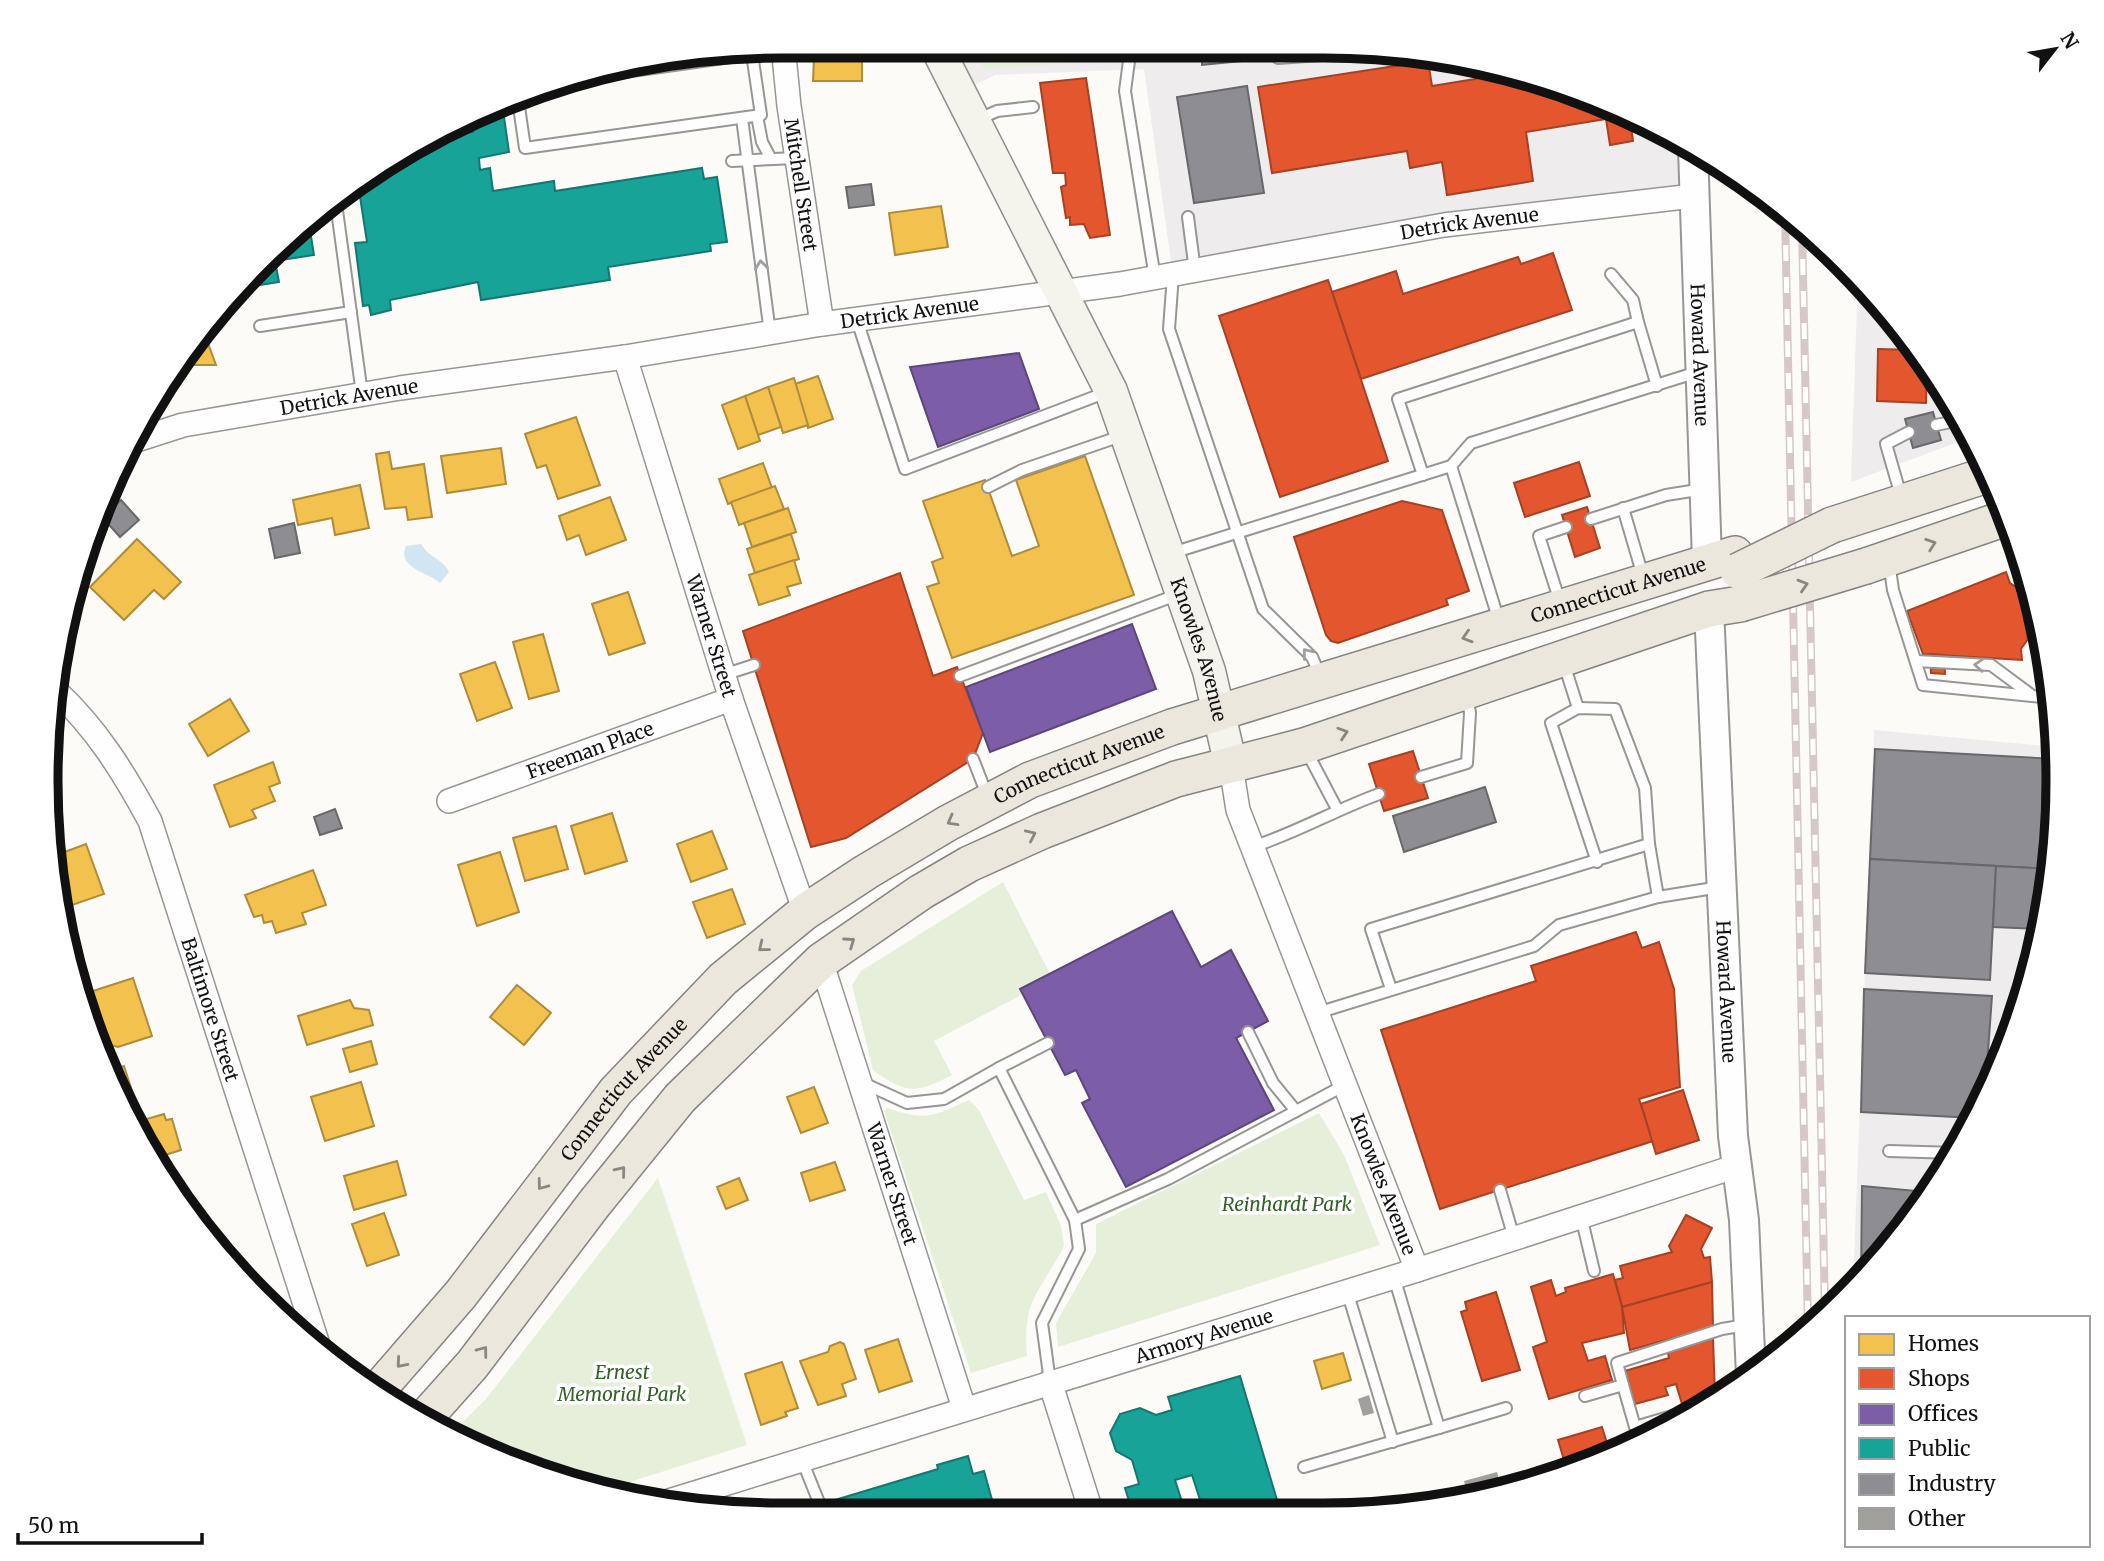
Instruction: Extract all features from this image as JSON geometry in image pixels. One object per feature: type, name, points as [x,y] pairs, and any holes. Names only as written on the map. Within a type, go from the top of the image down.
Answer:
[{"type":"main road","name":"Knowles Avenue","points":[[942,58],[1111,391],[1209,671],[1231,766]]},
{"type":"main road","points":[[1577,654],[1683,594],[1699,578],[1726,580],[1847,520],[1979,478]]},
{"type":"main road","name":"Connecticut Avenue","points":[[383,1384],[461,1294],[616,1091],[723,979],[805,912],[948,823],[989,801],[1030,780],[1218,712],[1502,627],[1644,581],[1726,580],[1877,563],[1998,521]]},
{"type":"main road","name":"Connecticut Avenue","points":[[430,1412],[472,1365],[680,1098],[821,961],[921,892],[969,864],[1042,831],[1176,779],[1304,746],[1577,654],[1726,580]]},
{"type":"street","name":"Mitchell Street","points":[[784,58],[796,158],[822,324]]},
{"type":"street","name":"Howard Avenue","points":[[1693,160],[1707,489],[1726,580],[1723,886],[1737,1166],[1744,1220],[1751,1363]]},
{"type":"street","name":"Detrick Avenue","points":[[145,437],[183,425],[362,394],[1174,274],[1444,225],[1693,196]]},
{"type":"street","name":"Warner Street","points":[[625,357],[723,676],[805,912]]},
{"type":"street","name":"Baltimore Street","points":[[63,697],[80,713],[123,769],[150,821],[314,1332]]},
{"type":"street","name":"Freeman Place","points":[[449,801],[731,699]]},
{"type":"street","name":"Knowles Avenue","points":[[1231,766],[1238,810],[1417,1270]]},
{"type":"street","name":"Warner Street","points":[[821,961],[964,1408]]},
{"type":"street","name":"Armory Avenue","points":[[683,1497],[1417,1270],[1737,1166]]},
{"type":"street","points":[[1050,1382],[1088,1503]]},
{"type":"lane","points":[[1129,58],[1125,91],[1174,274]]},
{"type":"lane","points":[[519,107],[525,148],[757,116],[761,115],[753,59]]},
{"type":"lane","points":[[975,122],[997,111],[1033,107]]},
{"type":"lane","points":[[757,116],[762,142],[771,159]]},
{"type":"lane","points":[[742,118],[770,333]]},
{"type":"lane","points":[[732,161],[796,158]]},
{"type":"lane","points":[[337,210],[362,394]]},
{"type":"lane","points":[[1188,217],[1174,274],[1169,329],[1263,608],[1312,657],[1322,681]]},
{"type":"lane","points":[[1611,274],[1633,300],[1657,386]]},
{"type":"lane","points":[[260,326],[351,312]]},
{"type":"lane","points":[[857,320],[905,469],[1111,391]]},
{"type":"lane","points":[[1423,475],[1398,399],[1638,322]]},
{"type":"lane","points":[[1168,554],[1451,466],[1471,443],[1688,375],[1702,375]]},
{"type":"lane","points":[[1936,425],[1951,422]]},
{"type":"lane","points":[[1903,502],[1886,444],[1909,432]]},
{"type":"lane","points":[[988,487],[1022,470],[1126,434]]},
{"type":"lane","points":[[1451,466],[1502,627]]},
{"type":"lane","points":[[1591,519],[1667,495],[1707,489]]},
{"type":"lane","points":[[1623,508],[1644,581]]},
{"type":"lane","points":[[1562,608],[1539,536],[1566,527]]},
{"type":"lane","points":[[1877,563],[1895,599],[1923,685],[2041,696]]},
{"type":"lane","points":[[960,676],[1181,594]]},
{"type":"lane","points":[[1577,654],[1578,708]]},
{"type":"lane","points":[[1916,661],[1992,665],[2032,695]]},
{"type":"lane","points":[[723,676],[754,665]]},
{"type":"lane","points":[[1421,778],[1467,763],[1470,713],[1467,692]]},
{"type":"lane","points":[[1597,862],[1551,723],[1578,708],[1615,709],[1644,788],[1649,845],[1658,897]]},
{"type":"lane","points":[[1304,746],[1337,809]]},
{"type":"lane","points":[[973,759],[989,801]]},
{"type":"lane","points":[[1252,847],[1281,838],[1337,809],[1379,794]]},
{"type":"lane","points":[[1391,989],[1371,929],[1649,845]]},
{"type":"lane","points":[[1317,1013],[1534,946],[1559,925],[1658,897],[1723,886]]},
{"type":"lane","points":[[1248,1032],[1273,1083],[1296,1111]]},
{"type":"lane","points":[[859,1081],[906,1103],[944,1099],[1048,1043]]},
{"type":"lane","points":[[999,1068],[1075,1220],[1079,1249],[1042,1323],[1050,1382]]},
{"type":"lane","points":[[1075,1220],[1168,1180],[1345,1085]]},
{"type":"lane","points":[[1889,1151],[1942,1153]]},
{"type":"lane","points":[[1500,1190],[1514,1238]]},
{"type":"lane","points":[[1581,1216],[1594,1271]]},
{"type":"lane","points":[[1394,1277],[1439,1428]]},
{"type":"lane","points":[[1347,1291],[1393,1442]]},
{"type":"lane","points":[[1637,1432],[1617,1363],[1722,1329],[1749,1325]]},
{"type":"lane","points":[[1585,1396],[1623,1385]]},
{"type":"lane","points":[[1304,1467],[1506,1408]]},
{"type":"lane","points":[[1635,1426],[1662,1418]]},
{"type":"lane","points":[[802,1460],[819,1503]]},
{"type":"shaded area","points":[[942,58],[1324,58],[1418,64],[1511,82],[1556,96],[1643,132],[1693,160],[1693,196],[1173,275],[1144,69],[995,75],[960,92]]},
{"type":"shaded area","points":[[1857,294],[1924,379],[1961,441],[1851,482]]},
{"type":"shaded area","points":[[1874,730],[2045,746],[2045,828],[2040,875],[2022,968],[2008,1013],[1972,1100],[1949,1142],[1897,1220],[1854,1272]]},
{"type":"green space","points":[[979,58],[1149,58],[984,69]]},
{"type":"green space","points":[[1003,882],[1050,974],[1023,994],[934,1041],[952,1075],[919,1088],[911,1089],[894,1084],[873,1070],[852,985],[861,971]]},
{"type":"green space","points":[[969,1100],[979,1110],[1024,1200],[1046,1192],[1061,1226],[1064,1246],[1030,1308],[1026,1337],[1027,1356],[971,1373],[884,1111],[887,1108],[911,1115],[929,1115]]},
{"type":"green space","name":"Reinhardt Park","points":[[1319,1113],[1344,1155],[1380,1245],[1058,1347],[1056,1323],[1096,1253],[1096,1224]]},
{"type":"green space","name":"Ernest Memorial Park","points":[[658,1178],[747,1445],[620,1485],[548,1465],[458,1427],[486,1399]]},
{"type":"water","points":[[421,544],[449,572],[440,583],[406,560],[406,546]]},
{"type":"building: Homes","points":[[814,58],[862,58],[862,81],[813,81]]},
{"type":"building: Homes","points":[[941,206],[948,247],[895,255],[889,213]]},
{"type":"building: Homes","points":[[207,341],[216,365],[190,365]]},
{"type":"building: Homes","points":[[818,376],[833,419],[808,428],[795,384]]},
{"type":"building: Homes","points":[[794,378],[808,425],[783,433],[768,387]]},
{"type":"building: Homes","points":[[768,387],[781,427],[758,435],[745,396]]},
{"type":"building: Homes","points":[[745,396],[760,441],[738,449],[722,405]]},
{"type":"building: Homes","points":[[576,417],[600,485],[558,499],[546,465],[537,468],[525,434]]},
{"type":"building: Homes","points":[[501,448],[506,484],[447,493],[441,456]]},
{"type":"building: Homes","points":[[389,452],[392,469],[424,464],[432,517],[408,520],[406,507],[385,509],[376,454]]},
{"type":"building: Homes","points":[[1085,456],[1134,595],[952,658],[927,587],[939,583],[932,562],[943,558],[923,501],[985,480],[1012,556],[1039,546],[1016,480]]},
{"type":"building: Homes","points":[[763,463],[772,488],[728,504],[719,479]]},
{"type":"building: Homes","points":[[360,485],[369,528],[335,535],[332,518],[298,525],[293,500]]},
{"type":"building: Homes","points":[[775,486],[784,509],[739,525],[731,502]]},
{"type":"building: Homes","points":[[610,497],[626,540],[586,555],[579,535],[567,540],[559,516]]},
{"type":"building: Homes","points":[[788,508],[796,532],[752,547],[744,523]]},
{"type":"building: Homes","points":[[791,534],[799,559],[755,573],[747,549]]},
{"type":"building: Homes","points":[[137,539],[181,582],[164,599],[154,590],[124,620],[90,587]]},
{"type":"building: Homes","points":[[794,560],[801,583],[787,587],[790,595],[759,605],[749,575]]},
{"type":"building: Homes","points":[[628,592],[645,643],[609,655],[592,604]]},
{"type":"building: Homes","points":[[543,634],[559,691],[529,699],[513,642]]},
{"type":"building: Homes","points":[[495,662],[512,708],[477,721],[460,674]]},
{"type":"building: Homes","points":[[230,699],[249,731],[208,756],[189,724]]},
{"type":"building: Homes","points":[[273,762],[280,783],[269,787],[275,801],[252,810],[256,818],[230,827],[214,785]]},
{"type":"building: Homes","points":[[612,813],[627,861],[585,874],[571,826]]},
{"type":"building: Homes","points":[[556,826],[568,869],[525,881],[513,838]]},
{"type":"building: Homes","points":[[712,831],[727,869],[691,882],[677,844]]},
{"type":"building: Homes","points":[[86,844],[104,894],[69,906],[62,853]]},
{"type":"building: Homes","points":[[500,852],[519,912],[477,926],[458,865]]},
{"type":"building: Homes","points":[[313,870],[326,905],[302,913],[306,924],[276,933],[272,921],[264,923],[262,915],[254,917],[245,895]]},
{"type":"building: Homes","points":[[732,889],[745,924],[707,938],[693,902]]},
{"type":"building: Homes","points":[[133,978],[152,1036],[118,1047],[108,1044],[93,1003],[96,1002],[93,991]]},
{"type":"building: Homes","points":[[517,985],[551,1013],[524,1045],[490,1017]]},
{"type":"building: Homes","points":[[350,1000],[354,1008],[369,1010],[373,1025],[307,1045],[298,1016]]},
{"type":"building: Homes","points":[[371,1041],[377,1064],[350,1072],[343,1049]]},
{"type":"building: Homes","points":[[124,1066],[134,1097],[131,1098],[118,1068]]},
{"type":"building: Homes","points":[[361,1082],[374,1126],[325,1141],[311,1097]]},
{"type":"building: Homes","points":[[814,1087],[828,1123],[801,1133],[787,1097]]},
{"type":"building: Homes","points":[[164,1114],[166,1120],[172,1119],[181,1150],[165,1155],[167,1161],[143,1120]]},
{"type":"building: Homes","points":[[397,1161],[406,1195],[354,1210],[344,1176]]},
{"type":"building: Homes","points":[[835,1162],[845,1190],[810,1201],[801,1173]]},
{"type":"building: Homes","points":[[739,1178],[748,1200],[726,1209],[717,1187]]},
{"type":"building: Homes","points":[[384,1213],[399,1255],[367,1266],[352,1224]]},
{"type":"building: Homes","points":[[898,1339],[912,1381],[879,1392],[865,1350]]},
{"type":"building: Homes","points":[[840,1342],[844,1344],[856,1379],[842,1384],[846,1396],[818,1405],[800,1361],[828,1352],[830,1346]]},
{"type":"building: Homes","points":[[1343,1353],[1351,1380],[1322,1389],[1314,1361]]},
{"type":"building: Homes","points":[[782,1362],[798,1408],[785,1412],[787,1416],[761,1425],[745,1374]]},
{"type":"building: Shops","points":[[1418,64],[1429,66],[1432,86],[1488,77],[1556,96],[1631,127],[1633,141],[1610,145],[1606,119],[1526,132],[1533,181],[1447,195],[1442,162],[1410,168],[1407,151],[1272,173],[1258,87]]},
{"type":"building: Shops","points":[[1086,78],[1110,235],[1090,238],[1084,224],[1070,225],[1070,217],[1066,218],[1061,187],[1066,185],[1065,173],[1053,173],[1040,83]]},
{"type":"building: Shops","points":[[1553,253],[1572,310],[1361,379],[1332,292],[1396,271],[1403,294],[1518,257],[1521,264]]},
{"type":"building: Shops","points":[[1328,280],[1388,461],[1280,497],[1219,316]]},
{"type":"building: Shops","points":[[1878,349],[1903,350],[1927,383],[1926,403],[1877,401]]},
{"type":"building: Shops","points":[[1579,462],[1590,496],[1525,517],[1514,483]]},
{"type":"building: Shops","points":[[1402,501],[1442,510],[1469,591],[1446,599],[1448,605],[1338,643],[1331,641],[1326,635],[1294,537]]},
{"type":"building: Shops","points":[[1587,507],[1600,548],[1575,557],[1562,515]]},
{"type":"building: Shops","points":[[2006,572],[2010,583],[2019,589],[2028,639],[2021,649],[2022,660],[1923,654],[1907,611]]},
{"type":"building: Shops","points":[[900,573],[933,676],[957,667],[983,733],[973,759],[846,838],[811,847],[743,631]]},
{"type":"building: Shops","points":[[2019,589],[2032,638],[2028,639]]},
{"type":"building: Shops","points":[[1930,654],[1944,655],[1945,674],[1931,673]]},
{"type":"building: Shops","points":[[1413,751],[1428,798],[1384,811],[1369,764]]},
{"type":"building: Shops","points":[[1636,932],[1642,948],[1659,942],[1674,989],[1680,1087],[1639,1099],[1653,1141],[1440,1209],[1381,1030],[1536,981],[1531,966]]},
{"type":"building: Shops","points":[[1683,1090],[1699,1140],[1656,1154],[1641,1104]]},
{"type":"building: Shops","points":[[1686,1215],[1712,1228],[1701,1249],[1704,1258],[1710,1257],[1712,1282],[1622,1307],[1615,1280],[1623,1278],[1620,1266],[1672,1252],[1669,1246]]},
{"type":"building: Shops","points":[[1613,1274],[1622,1307],[1624,1333],[1582,1343],[1588,1361],[1605,1356],[1612,1380],[1549,1399],[1533,1347],[1547,1342],[1531,1287],[1551,1280],[1556,1296],[1566,1292],[1565,1288]]},
{"type":"building: Shops","points":[[1712,1282],[1713,1327],[1630,1350],[1622,1307]]},
{"type":"building: Shops","points":[[1496,1292],[1520,1370],[1482,1381],[1461,1312],[1467,1310],[1465,1302]]},
{"type":"building: Shops","points":[[1713,1338],[1715,1387],[1693,1401],[1682,1404],[1676,1384],[1665,1387],[1668,1395],[1635,1404],[1625,1371],[1669,1358],[1668,1353]]},
{"type":"building: Shops","points":[[1602,1427],[1607,1445],[1565,1462],[1558,1440]]},
{"type":"building: Offices","points":[[1019,353],[1039,409],[938,447],[910,367]]},
{"type":"building: Offices","points":[[1132,624],[1156,689],[990,752],[966,687]]},
{"type":"building: Offices","points":[[1172,911],[1201,967],[1231,950],[1268,1021],[1236,1038],[1274,1110],[1126,1187],[1082,1103],[1090,1099],[1076,1070],[1065,1075],[1020,989]]},
{"type":"building: Public","points":[[503,113],[509,152],[479,158],[480,170],[490,168],[493,191],[554,181],[555,191],[702,168],[704,179],[717,177],[727,242],[710,244],[711,251],[608,267],[610,280],[481,300],[478,282],[390,300],[391,310],[371,315],[369,305],[363,306],[355,243],[367,242],[360,194],[454,136],[473,132],[473,127]]},
{"type":"building: Public","points":[[310,232],[314,255],[278,260]]},
{"type":"building: Public","points":[[275,263],[279,282],[253,286]]},
{"type":"building: Public","points":[[1240,1376],[1278,1503],[1201,1503],[1192,1475],[1175,1480],[1182,1503],[1130,1503],[1125,1488],[1139,1484],[1132,1460],[1116,1451],[1110,1433],[1120,1414],[1140,1408],[1156,1415],[1172,1410],[1168,1397]]},
{"type":"building: Public","points":[[968,1456],[973,1474],[984,1471],[993,1503],[836,1503],[835,1500],[938,1469],[937,1465]]},
{"type":"building: Industry","points":[[1202,58],[1252,58],[1252,60],[1202,65]]},
{"type":"building: Industry","points":[[1247,86],[1264,193],[1194,203],[1177,97]]},
{"type":"building: Industry","points":[[871,184],[874,205],[849,208],[846,187]]},
{"type":"building: Industry","points":[[1933,412],[1941,440],[1913,448],[1905,419]]},
{"type":"building: Industry","points":[[121,500],[139,520],[120,537],[106,522],[111,509]]},
{"type":"building: Industry","points":[[294,523],[300,553],[275,558],[269,529]]},
{"type":"building: Industry","points":[[1875,749],[2046,758],[2045,828],[2041,868],[1870,859]]},
{"type":"building: Industry","points":[[1485,787],[1496,822],[1404,852],[1393,816]]},
{"type":"building: Industry","points":[[335,809],[342,828],[320,835],[314,817]]},
{"type":"building: Industry","points":[[1870,859],[1996,866],[1990,980],[1865,973]]},
{"type":"building: Industry","points":[[1996,866],[2041,868],[2031,929],[1993,927]]},
{"type":"building: Industry","points":[[1864,989],[1992,996],[1987,1066],[1962,1117],[1861,1112]]},
{"type":"building: Industry","points":[[1862,1186],[1918,1191],[1897,1220],[1861,1263]]},
{"type":"building: Other","points":[[1369,1395],[1374,1413],[1363,1416],[1358,1399]]},
{"type":"building: Other","points":[[1497,1472],[1500,1481],[1466,1489],[1464,1481]]},
{"type":"railway","points":[[1785,225],[1808,1317]]},
{"type":"railway","points":[[1802,239],[1825,1301]]}]
